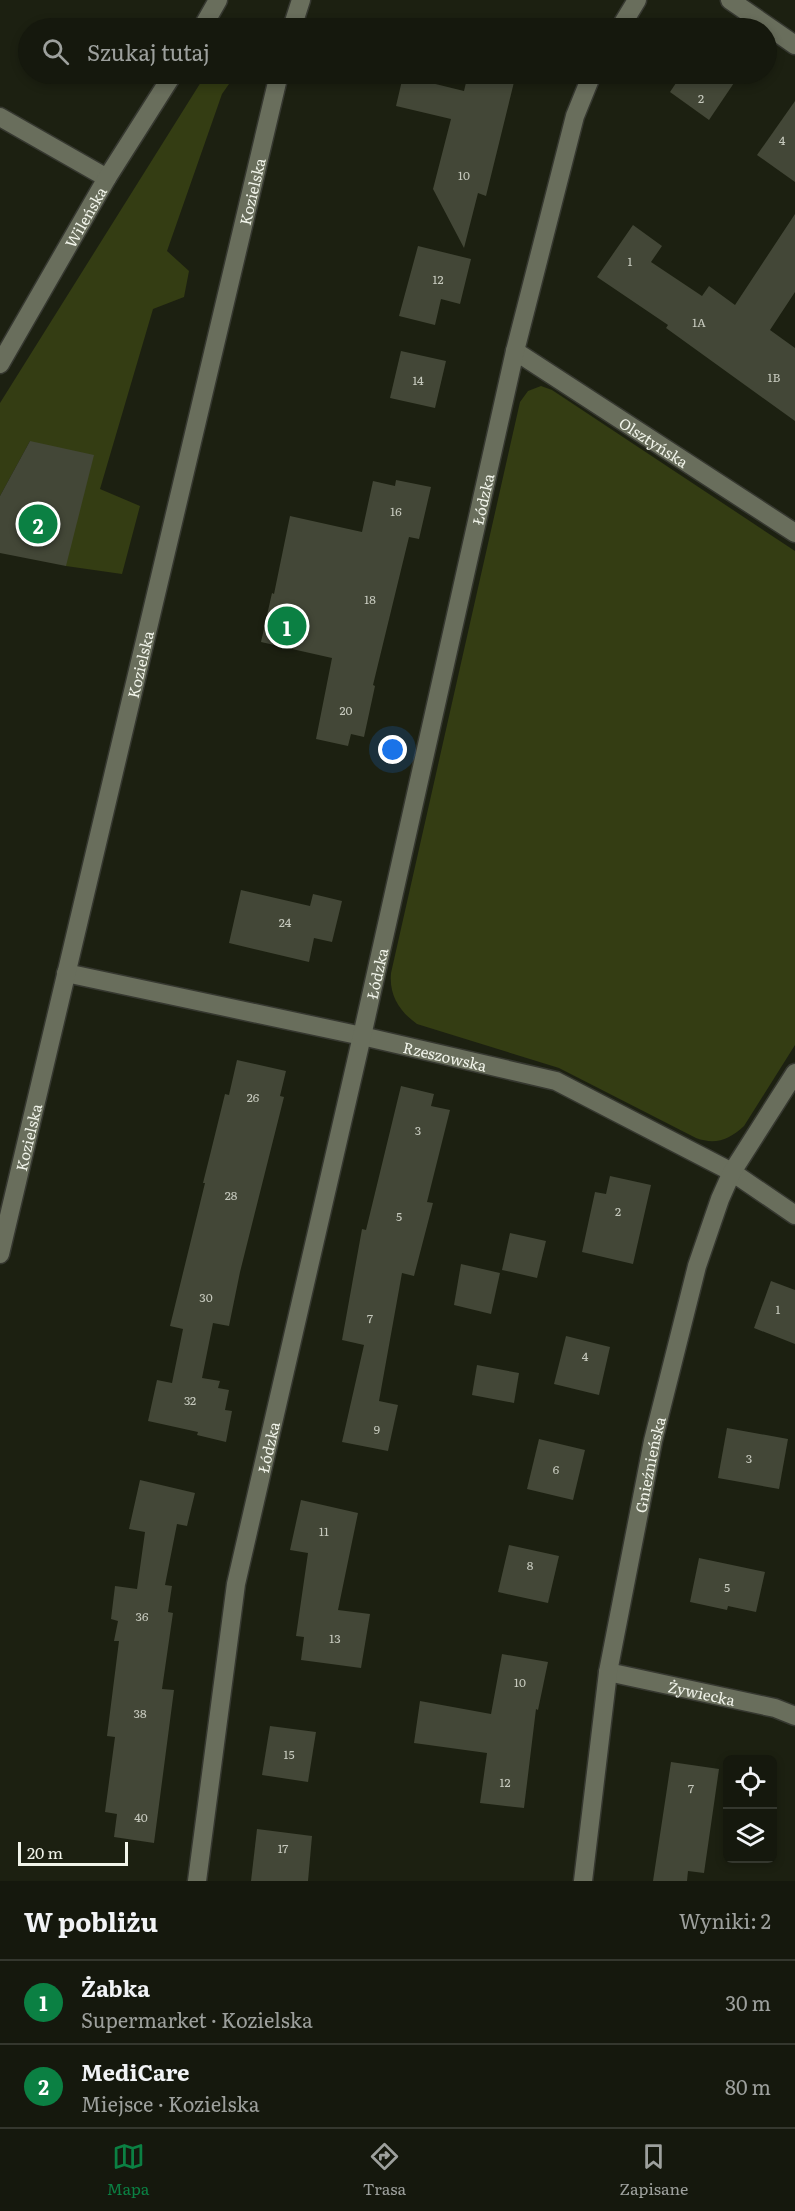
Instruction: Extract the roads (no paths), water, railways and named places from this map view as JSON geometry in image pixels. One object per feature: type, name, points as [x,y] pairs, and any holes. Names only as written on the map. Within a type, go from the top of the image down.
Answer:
[{"type":"street","points":[[208,18],[218,0]]},
{"type":"street","points":[[296,18],[302,0]]},
{"type":"street","points":[[626,18],[637,0]]},
{"type":"street","points":[[730,0],[756,18]]},
{"type":"street","points":[[777,33],[795,45]]},
{"type":"street","name":"Wileńska","points":[[0,364],[107,178],[167,84]]},
{"type":"street","name":"Kozielska","points":[[0,1254],[277,84]]},
{"type":"street","name":"Łódzka","points":[[197,1881],[236,1584],[362,1036],[515,351],[575,116],[588,84]]},
{"type":"street","points":[[0,117],[107,178]]},
{"type":"street","name":"Olsztyńska","points":[[515,351],[795,533]]},
{"type":"street","name":"Rzeszowska","points":[[66,973],[362,1036],[556,1081],[732,1172],[795,1215]]},
{"type":"street","name":"Gnieźnieńska","points":[[583,1881],[608,1672],[659,1419],[697,1266],[720,1199],[732,1172],[795,1073]]},
{"type":"street","name":"Żywiecka","points":[[608,1672],[775,1708],[795,1716]]},
{"type":"place","name":"MediCare","points":[[38,524]]},
{"type":"place","name":"Żabka","points":[[287,626]]}]
